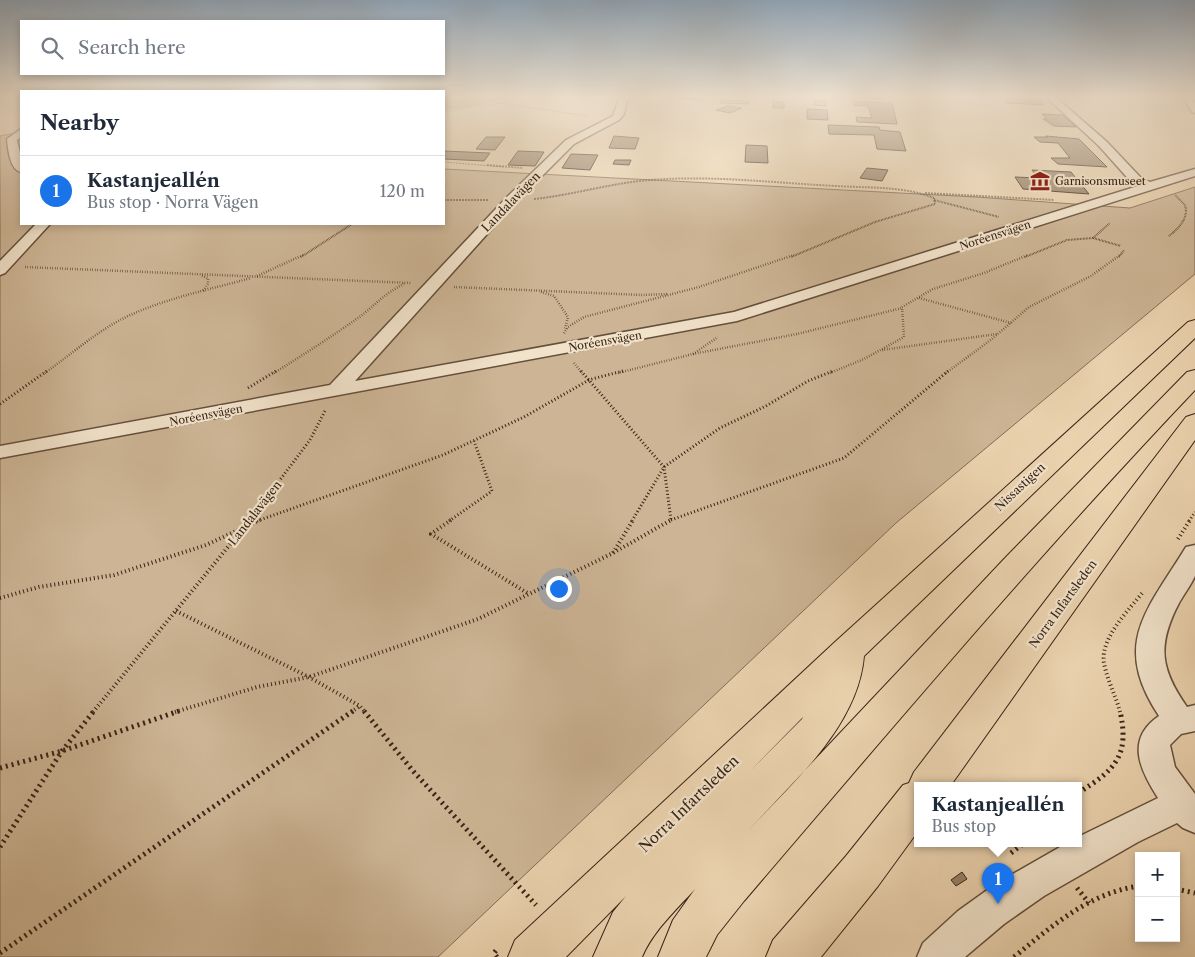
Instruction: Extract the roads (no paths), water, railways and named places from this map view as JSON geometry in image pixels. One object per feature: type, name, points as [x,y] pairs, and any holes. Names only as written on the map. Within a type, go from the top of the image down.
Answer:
[{"type":"highway","name":"Nissastigen","points":[[847,651],[1195,326]]},
{"type":"highway","points":[[682,957],[685,946],[697,922],[728,885],[984,600],[1131,441],[1195,377]]},
{"type":"highway","name":"Norra Infartsleden","points":[[930,782],[1195,422]]},
{"type":"highway","name":"Norra Infartsleden","points":[[532,957],[847,651]]},
{"type":"highway","points":[[617,957],[630,929],[647,907],[816,730],[833,703],[846,673],[847,651]]},
{"type":"highway","points":[[790,957],[862,872],[914,803]]},
{"type":"street","points":[[12,141],[13,150],[20,167]]},
{"type":"street","name":"Landalavägen","points":[[336,390],[511,200],[573,141]]},
{"type":"street","points":[[1098,141],[1137,181],[1151,185]]},
{"type":"street","name":"Noréensvägen","points":[[0,452],[675,329],[755,311],[1195,172]]},
{"type":"street","points":[[1,269],[42,225]]},
{"type":"street","points":[[1187,719],[1162,699],[1150,671],[1147,648],[1154,621],[1195,553]]},
{"type":"street","points":[[1187,719],[1167,725],[1158,734],[1154,744],[1154,758],[1159,773],[1168,789],[1189,811]]},
{"type":"street","points":[[937,957],[998,904],[1060,866],[1155,814],[1189,811]]},
{"type":"place","name":"Garnisonsmuseet","points":[[1040,181]]},
{"type":"place","name":"Kastanjeallén","points":[[998,904]]}]
